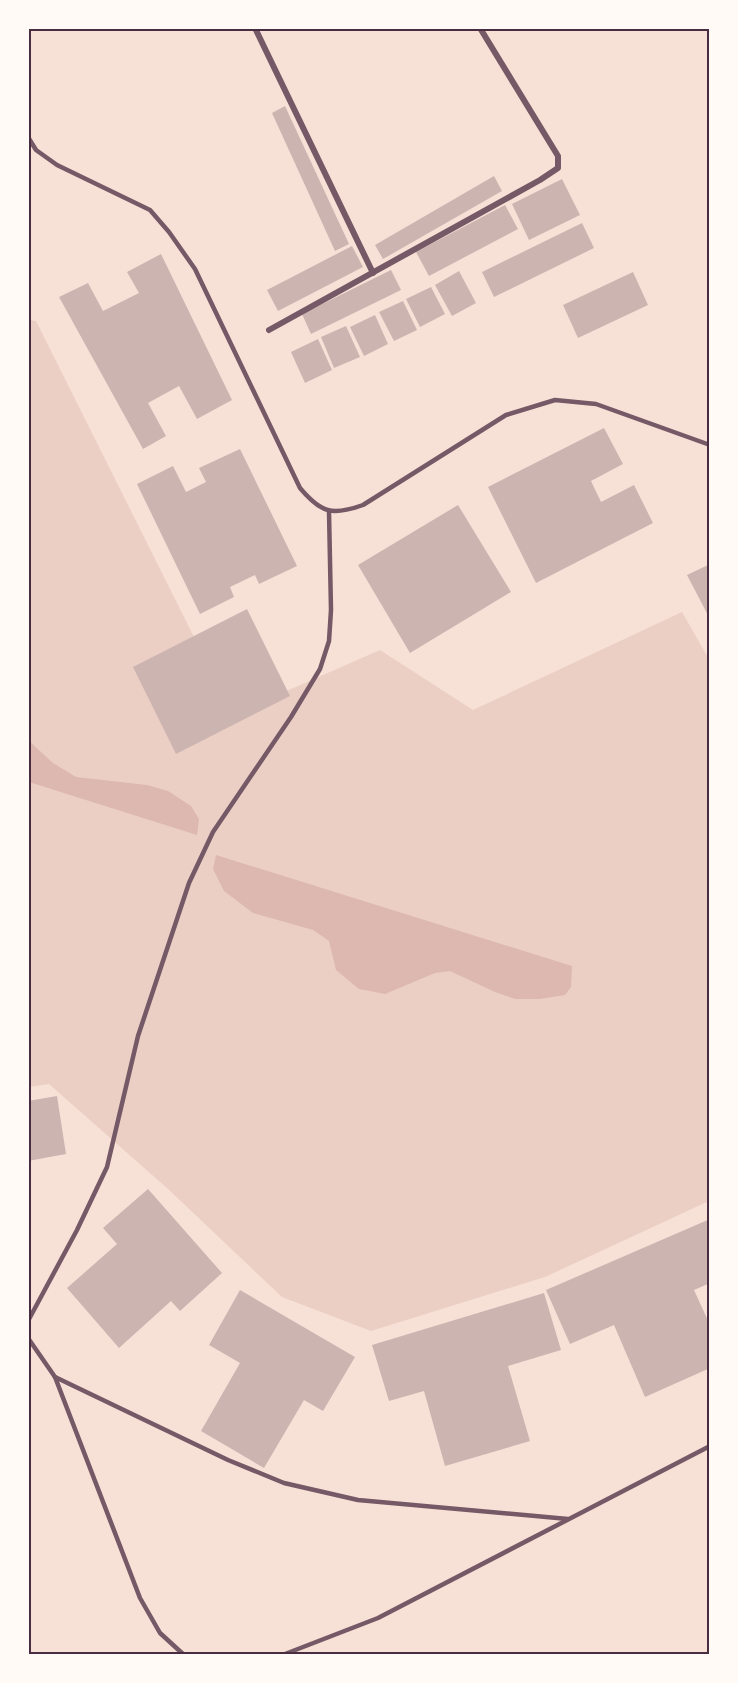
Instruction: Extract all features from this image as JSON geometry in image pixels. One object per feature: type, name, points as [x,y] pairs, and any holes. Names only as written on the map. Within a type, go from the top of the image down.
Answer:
[{"type":"street","points":[[255,28],[373,273]]},
{"type":"street","points":[[269,330],[558,168],[558,156],[480,28]]},
{"type":"lane","points":[[28,137],[36,150],[57,165],[150,210],[169,232],[195,269],[300,488],[313,504],[329,512],[346,511],[363,505],[506,415],[555,400],[596,404],[710,445]]},
{"type":"lane","points":[[28,1321],[99,1188],[107,1167],[138,1036],[189,883],[213,832],[291,717],[320,669],[328,641],[331,610],[329,512]]},
{"type":"lane","points":[[28,1338],[55,1377],[140,1598],[160,1633],[183,1654]]},
{"type":"lane","points":[[55,1377],[228,1460],[284,1483],[358,1500],[568,1520]]},
{"type":"lane","points":[[285,1654],[378,1618],[710,1446]]},
{"type":"shaded area","points":[[29,320],[36,321],[212,673],[266,700],[380,650],[473,710],[682,612],[710,661],[709,1201],[545,1277],[371,1331],[282,1297],[168,1189],[49,1084],[29,1087]]},
{"type":"shaded area","points":[[28,740],[53,763],[76,777],[147,785],[168,791],[191,806],[199,819],[197,835],[29,782]]},
{"type":"shaded area","points":[[216,855],[572,966],[571,987],[565,995],[540,999],[515,999],[450,971],[435,973],[385,994],[359,989],[336,970],[329,941],[313,930],[253,913],[224,891],[213,869]]},
{"type":"building","points":[[285,106],[349,244],[335,251],[272,113]]},
{"type":"building","points":[[494,176],[502,191],[383,259],[375,245]]},
{"type":"building","points":[[562,179],[580,215],[529,240],[512,204]]},
{"type":"building","points":[[505,205],[518,229],[429,276],[416,252]]},
{"type":"building","points":[[582,223],[594,248],[494,297],[482,272]]},
{"type":"building","points":[[352,246],[363,267],[278,311],[267,290]]},
{"type":"building","points":[[161,254],[232,400],[197,419],[179,386],[148,403],[166,436],[143,449],[59,297],[88,283],[103,311],[139,293],[127,272]]},
{"type":"building","points":[[391,270],[401,290],[311,334],[302,314]]},
{"type":"building","points":[[459,271],[476,303],[452,316],[435,285]]},
{"type":"building","points":[[633,272],[648,305],[578,338],[563,305]]},
{"type":"building","points":[[431,287],[445,314],[420,327],[406,299]]},
{"type":"building","points":[[403,301],[417,330],[394,341],[379,312]]},
{"type":"building","points":[[375,315],[388,344],[364,356],[350,327]]},
{"type":"building","points":[[346,326],[360,357],[334,368],[321,337]]},
{"type":"building","points":[[318,339],[332,370],[305,383],[291,352]]},
{"type":"building","points":[[604,428],[623,464],[591,481],[601,502],[634,485],[653,523],[536,583],[488,487]]},
{"type":"building","points":[[240,449],[297,566],[259,584],[255,575],[230,587],[234,597],[200,614],[137,484],[173,466],[186,492],[206,482],[199,468]]},
{"type":"building","points":[[458,505],[511,592],[410,653],[358,565]]},
{"type":"building","points":[[710,564],[710,619],[687,575]]},
{"type":"building","points":[[247,609],[290,696],[176,754],[133,667]]},
{"type":"building","points":[[57,1096],[66,1154],[28,1161],[28,1101]]},
{"type":"building","points":[[148,1189],[222,1273],[180,1311],[171,1301],[119,1348],[67,1288],[117,1244],[103,1228]]},
{"type":"building","points":[[710,1219],[710,1283],[694,1290],[710,1325],[710,1368],[645,1397],[614,1325],[570,1344],[546,1290]]},
{"type":"building","points":[[240,1290],[355,1357],[323,1411],[304,1400],[264,1468],[201,1431],[240,1363],[209,1345]]},
{"type":"building","points":[[544,1293],[561,1350],[508,1366],[530,1441],[445,1466],[424,1391],[389,1401],[372,1345]]}]
